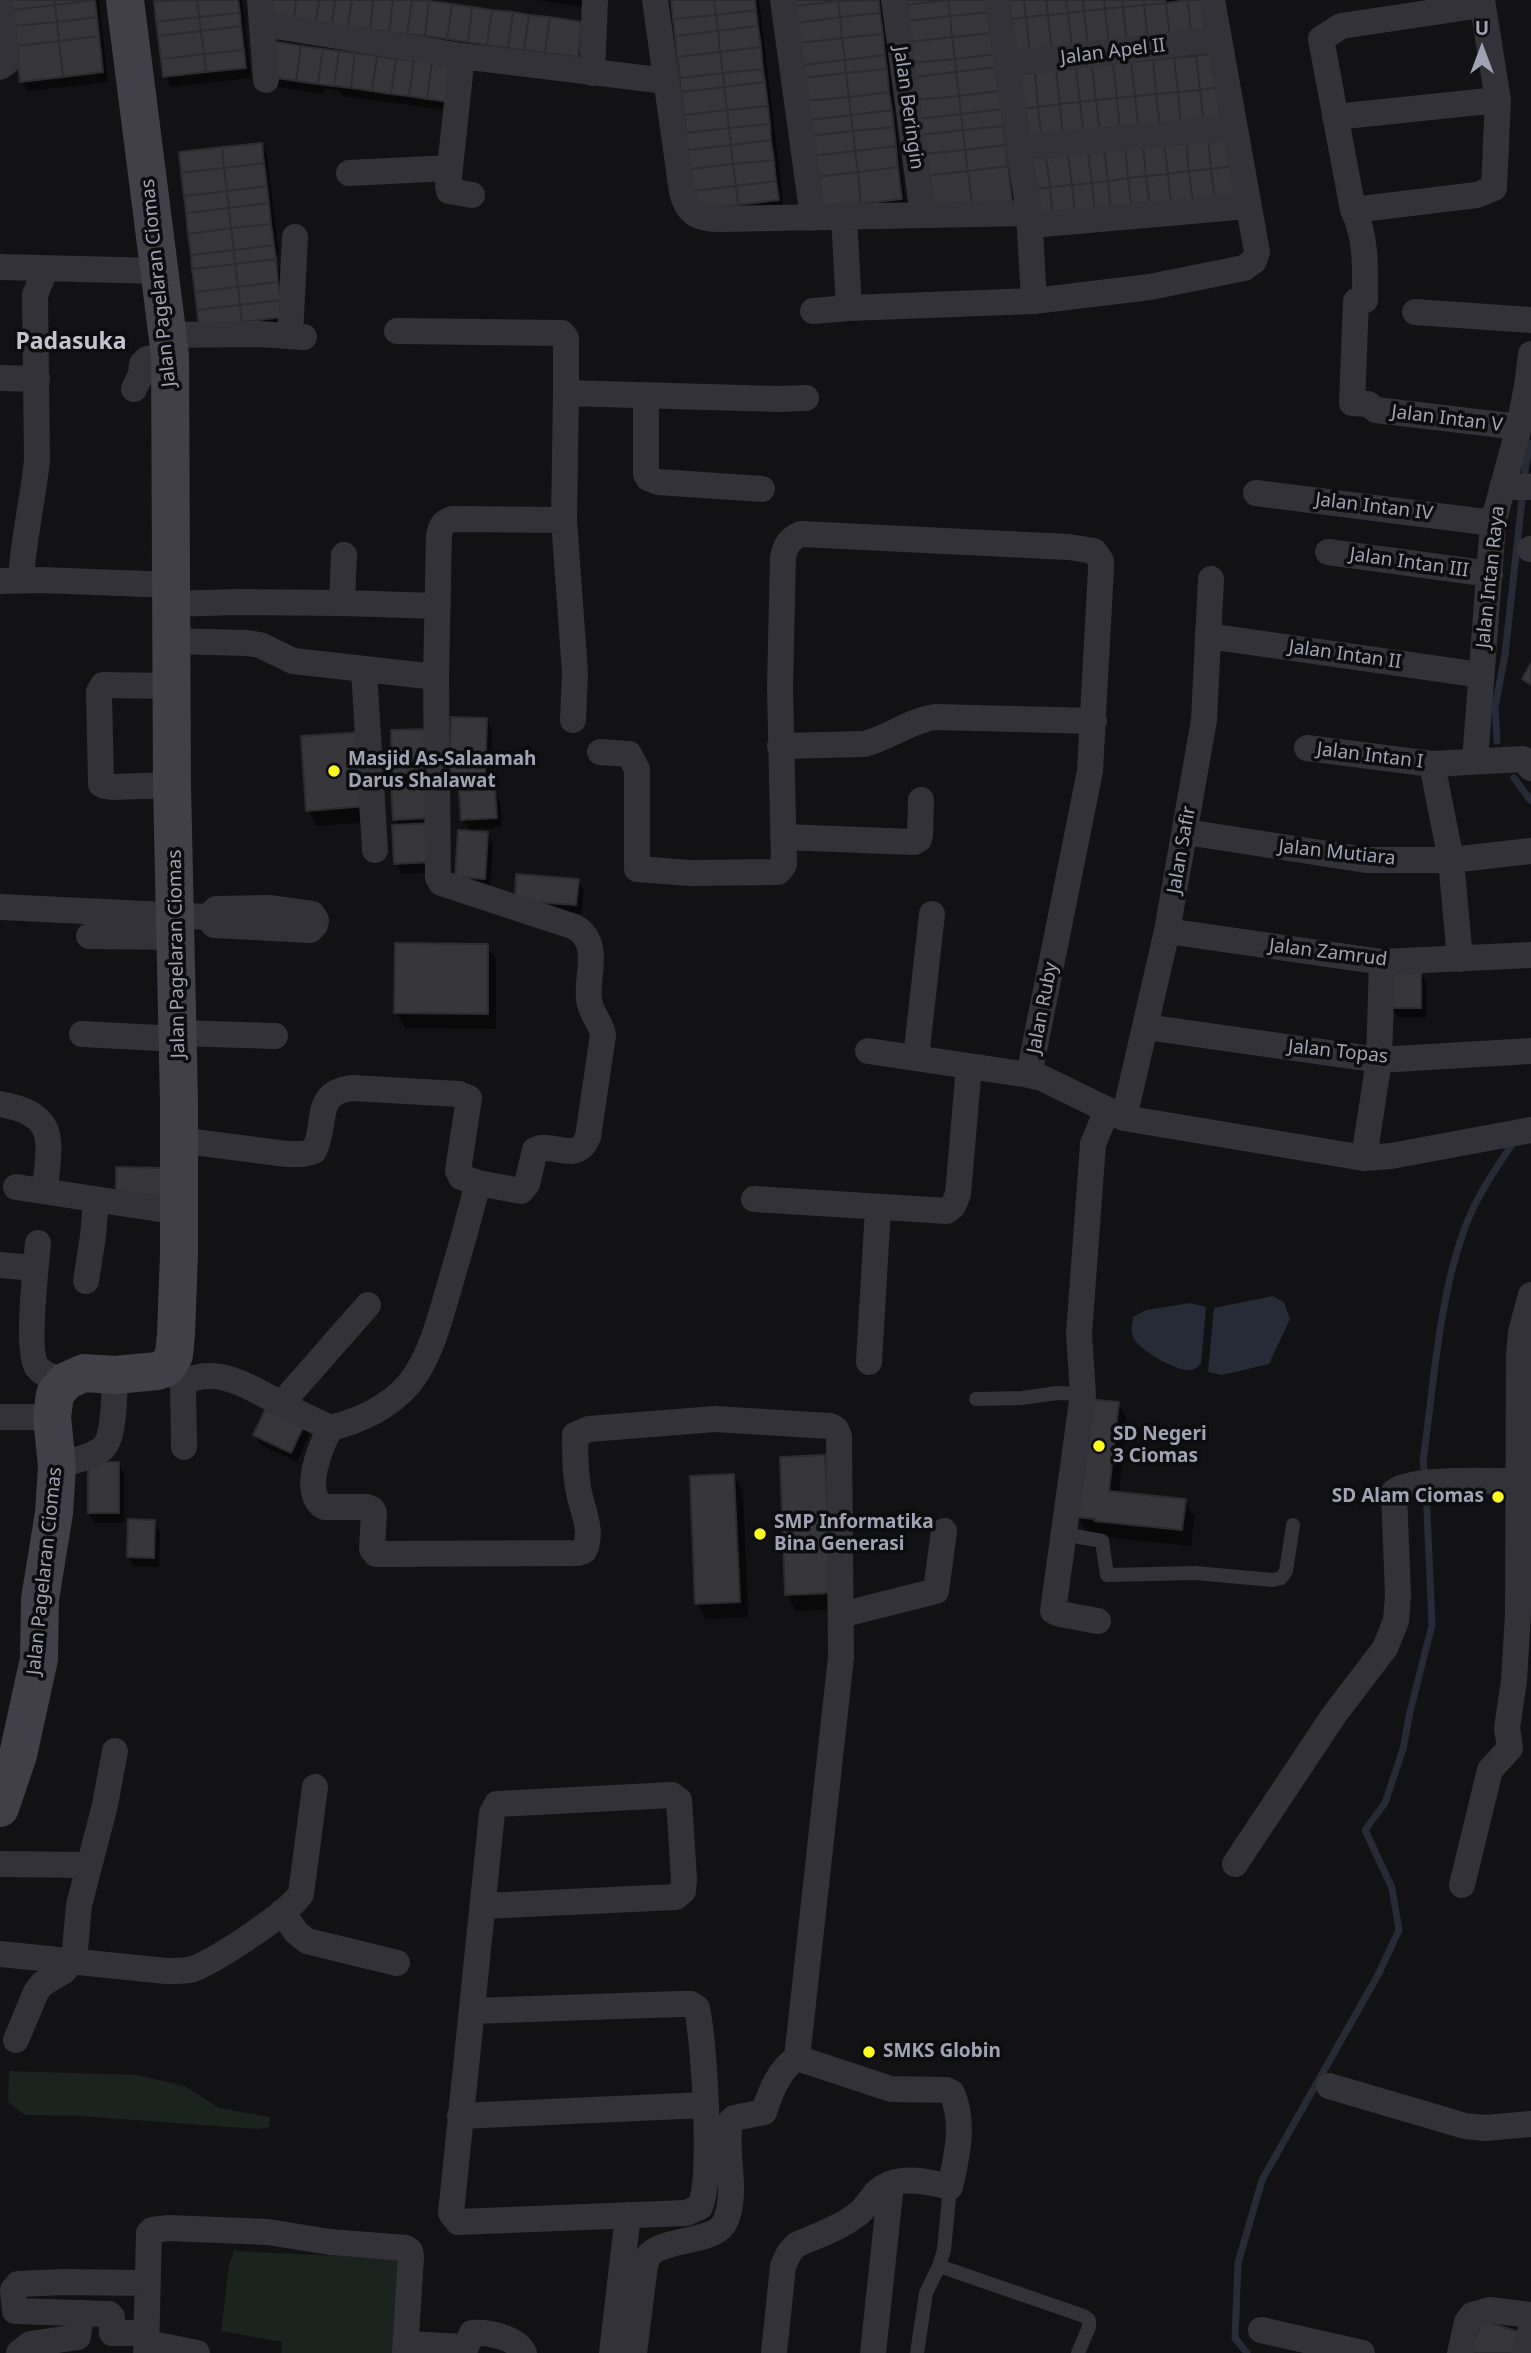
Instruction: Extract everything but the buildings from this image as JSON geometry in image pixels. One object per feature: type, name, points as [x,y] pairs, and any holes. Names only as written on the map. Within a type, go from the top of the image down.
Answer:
[{"type":"main road","name":"Jalan Pagelaran Ciomas","points":[[125,0],[169,345],[172,785],[186,923],[178,1036],[179,1212],[175,1375]]},
{"type":"main road","points":[[66,1381],[84,1373],[115,1375],[157,1371],[175,1375]]},
{"type":"main road","name":"Jalan Pagelaran Ciomas","points":[[0,1808],[18,1755],[39,1660],[40,1599],[54,1513],[57,1466],[52,1417],[55,1394],[66,1381]]},
{"type":"street","points":[[0,0],[7,56],[7,62],[0,67]]},
{"type":"street","points":[[592,73],[595,0]]},
{"type":"street","points":[[655,0],[682,192],[685,204],[693,213],[706,219],[923,215],[1030,219],[1248,206]]},
{"type":"street","points":[[783,0],[813,218]]},
{"type":"street","name":"Jalan Beringin","points":[[894,0],[923,215]]},
{"type":"street","points":[[997,0],[1030,219],[1034,301]]},
{"type":"street","points":[[813,311],[1034,301],[1150,287],[1244,268],[1254,261],[1257,253],[1212,0]]},
{"type":"street","points":[[1482,2],[1498,100],[1494,188],[1477,195],[1353,210],[1321,39],[1370,11],[1482,2]]},
{"type":"street","points":[[266,80],[261,12],[462,56],[666,81]]},
{"type":"street","name":"Jalan Apel II","points":[[1007,64],[1218,38]]},
{"type":"street","points":[[462,56],[448,186],[449,191],[472,195]]},
{"type":"street","points":[[1335,117],[1498,100]]},
{"type":"street","points":[[1021,147],[1234,128]]},
{"type":"street","points":[[349,173],[449,168]]},
{"type":"street","name":"Jalan Intan V","points":[[1353,210],[1360,224],[1364,246],[1365,300],[1356,301],[1352,403],[1368,404],[1376,411],[1518,427]]},
{"type":"street","points":[[844,217],[849,308]]},
{"type":"street","points":[[134,389],[142,364],[169,345],[258,334],[297,337],[295,237]]},
{"type":"street","points":[[0,267],[160,271]]},
{"type":"street","points":[[45,270],[35,295],[36,480],[11,580],[171,610],[293,661],[436,677]]},
{"type":"street","points":[[1415,312],[1531,320]]},
{"type":"street","points":[[397,331],[562,333],[566,338],[564,520],[575,673],[573,720]]},
{"type":"street","name":"Jalan Intan Raya","points":[[1483,761],[1481,675],[1493,523],[1515,487],[1518,427],[1529,386],[1531,354]]},
{"type":"street","points":[[0,378],[37,379]]},
{"type":"street","points":[[566,393],[806,398]]},
{"type":"street","points":[[646,396],[648,478],[658,482],[762,489]]},
{"type":"street","name":"Jalan Intan IV","points":[[1256,493],[1493,523]]},
{"type":"street","points":[[178,1140],[287,1154],[314,1151],[324,1105],[329,1096],[338,1090],[352,1088],[459,1094],[470,1098],[458,1171],[461,1177],[478,1183],[521,1191],[527,1184],[535,1150],[542,1147],[568,1152],[584,1145],[588,1137],[603,1035],[589,1000],[591,963],[589,944],[584,933],[575,927],[441,883],[438,877],[436,677],[441,526],[445,522],[460,518],[564,520]]},
{"type":"street","name":"Jalan Ruby","points":[[780,747],[783,557],[791,538],[801,534],[1087,548],[1098,555],[1101,569],[1093,750],[1029,1075],[1042,1078],[1116,1114],[1364,1158],[1391,1156],[1531,1130]]},
{"type":"street","name":"Jalan Intan III","points":[[1328,552],[1490,574]]},
{"type":"street","points":[[342,603],[344,555]]},
{"type":"street","name":"Jalan Safir","points":[[1098,1621],[1053,1611],[1083,1394],[1079,1334],[1093,1144],[1116,1114],[1146,1027],[1167,931],[1204,720],[1211,579]]},
{"type":"street","points":[[171,610],[236,602],[438,606]]},
{"type":"street","name":"Jalan Intan II","points":[[1208,636],[1481,675]]},
{"type":"street","points":[[364,670],[375,850]]},
{"type":"street","points":[[171,686],[103,685],[99,692],[101,783],[112,787],[172,785]]},
{"type":"street","points":[[600,752],[629,754],[638,769],[637,869],[690,873],[778,872],[784,865],[780,747],[864,744],[877,741],[914,722],[935,716],[1094,721]]},
{"type":"street","name":"Jalan Intan I","points":[[1307,748],[1432,764],[1526,760]]},
{"type":"street","points":[[1432,764],[1451,860],[1460,958]]},
{"type":"street","points":[[782,837],[914,842],[920,835],[920,800]]},
{"type":"street","name":"Jalan Mutiara","points":[[1185,832],[1366,860],[1451,860],[1531,851]]},
{"type":"street","points":[[0,907],[186,923]]},
{"type":"street","points":[[916,1058],[932,914]]},
{"type":"street","points":[[89,936],[186,923]]},
{"type":"street","name":"Jalan Zamrud","points":[[1167,931],[1382,962],[1531,955]]},
{"type":"street","points":[[1364,1158],[1379,1060],[1382,962]]},
{"type":"street","name":"Jalan Topas","points":[[1146,1027],[1379,1060],[1531,1051]]},
{"type":"street","points":[[82,1034],[275,1036]]},
{"type":"street","points":[[868,1051],[1029,1075]]},
{"type":"street","points":[[754,1199],[940,1212],[947,1210],[953,1206],[958,1194],[969,1066]]},
{"type":"street","points":[[0,1104],[34,1114],[44,1122],[47,1135],[45,1191]]},
{"type":"street","points":[[184,1447],[175,1375],[191,1379],[216,1376],[239,1382],[331,1428],[354,1422],[386,1405],[410,1383],[436,1332],[478,1183]]},
{"type":"street","points":[[16,1187],[179,1212]]},
{"type":"street","points":[[86,1281],[96,1200]]},
{"type":"street","points":[[869,1362],[878,1208]]},
{"type":"street","points":[[0,1265],[37,1256],[32,1349],[34,1362],[46,1375],[66,1381]]},
{"type":"street","points":[[1462,1885],[1490,1770],[1520,1751],[1507,1728],[1516,1654],[1525,1481],[1525,1354],[1521,1332],[1531,1295]]},
{"type":"street","points":[[281,1404],[368,1305]]},
{"type":"street","points":[[57,1466],[103,1448],[108,1440],[112,1419],[115,1375]]},
{"type":"street","points":[[0,1417],[52,1417]]},
{"type":"street","points":[[331,1428],[322,1442],[315,1470],[313,1486],[316,1499],[324,1507],[372,1509],[373,1552],[397,1555],[584,1551],[587,1541],[586,1514],[580,1497],[575,1435],[589,1429],[715,1419],[830,1426],[836,1429],[839,1436],[841,1657],[797,2058],[780,2076],[764,2112],[734,2118],[730,2122],[730,2203],[727,2219],[722,2227],[701,2237],[662,2248],[649,2256],[645,2265],[634,2353]]},
{"type":"street","points":[[1236,1864],[1334,1715],[1385,1648],[1396,1621],[1398,1595],[1394,1492],[1399,1486],[1423,1483],[1525,1481]]},
{"type":"street","points":[[841,1615],[936,1591],[944,1531]]},
{"type":"street","points":[[16,2040],[36,1992],[42,1984],[64,1971],[71,1962],[75,1950],[79,1905],[105,1805],[115,1751]]},
{"type":"street","points":[[0,1954],[182,1971],[198,1967],[282,1912],[302,1894],[315,1787]]},
{"type":"street","points":[[472,2011],[691,2004],[697,2008],[706,2167],[704,2197],[700,2207],[686,2213],[458,2222],[451,2213],[492,1813],[497,1804],[672,1794],[679,1800],[684,1878],[683,1891],[676,1897],[483,1906]]},
{"type":"street","points":[[0,1864],[88,1865]]},
{"type":"street","points":[[282,1912],[296,1932],[307,1941],[397,1963]]},
{"type":"street","points":[[774,2353],[783,2266],[789,2253],[796,2245],[854,2217],[877,2192],[891,2184],[910,2180],[928,2181],[950,2187],[959,2134],[959,2115],[952,2093],[946,2090],[891,2089],[797,2058]]},
{"type":"street","points":[[1329,2087],[1465,2126],[1485,2128],[1531,2124]]},
{"type":"street","points":[[460,2116],[704,2105]]},
{"type":"street","points":[[873,2353],[891,2184]]},
{"type":"street","points":[[612,2353],[628,2215]]},
{"type":"street","points":[[146,2343],[149,2233],[152,2230],[169,2228],[236,2230],[406,2248],[411,2256],[406,2348],[466,2347],[472,2333],[484,2333],[520,2346],[524,2353]]},
{"type":"street","points":[[148,2283],[65,2282],[15,2286],[15,2311],[109,2314],[112,2317],[112,2333],[116,2335],[197,2353]]},
{"type":"street","points":[[1460,2353],[1472,2315],[1490,2310],[1531,2315]]},
{"type":"street","points":[[19,2353],[30,2344],[78,2337],[81,2313]]},
{"type":"street","points":[[1524,2353],[1531,2329]]},
{"type":"street","points":[[1261,2330],[1362,2353]]},
{"type":"lane","points":[[976,1399],[1022,1398],[1058,1393],[1083,1394]]},
{"type":"lane","points":[[1063,1534],[1102,1541],[1107,1575],[1195,1573],[1273,1580],[1281,1578],[1286,1571],[1293,1525]]},
{"type":"lane","points":[[917,2353],[926,2293],[944,2250],[950,2187]]},
{"type":"lane","points":[[939,2266],[1084,2316],[1089,2320],[1089,2327],[1078,2353]]},
{"type":"shaded area","points":[[9,2071],[137,2075],[185,2086],[219,2108],[270,2117],[269,2127],[258,2129],[79,2116],[25,2115],[8,2102]]},
{"type":"shaded area","points":[[234,2251],[424,2260],[417,2353],[281,2353],[282,2342],[221,2331],[229,2265]]},
{"type":"water","points":[[1273,1296],[1284,1302],[1290,1319],[1269,1364],[1222,1375],[1208,1372],[1214,1308]]},
{"type":"water","points":[[1190,1303],[1206,1307],[1201,1364],[1192,1370],[1186,1370],[1160,1360],[1144,1349],[1134,1339],[1132,1328],[1133,1317],[1146,1310]]},
{"type":"waterway","points":[[1497,741],[1495,707],[1505,655],[1526,463],[1531,443]]},
{"type":"waterway","points":[[1514,778],[1531,801]]},
{"type":"waterway","points":[[1425,1477],[1423,1461],[1438,1344],[1455,1258],[1474,1207],[1514,1142]]},
{"type":"waterway","points":[[1247,2353],[1235,2338],[1238,2263],[1262,2180],[1378,1975],[1399,1930],[1392,1888],[1365,1830],[1385,1803],[1403,1749],[1432,1625],[1426,1489]]},
{"type":"place","name":"Masjid As-Salaamah Darus Shalawat","points":[[334,771]]},
{"type":"place","name":"SD Negeri 3 Ciomas","points":[[1099,1446]]},
{"type":"place","name":"SD Alam Ciomas","points":[[1498,1497]]},
{"type":"place","name":"SMP Informatika Bina Generasi","points":[[760,1534]]},
{"type":"place","name":"SMKS Globin","points":[[869,2052]]},
{"type":"district","name":"Padasuka","points":[[71,342]]}]
